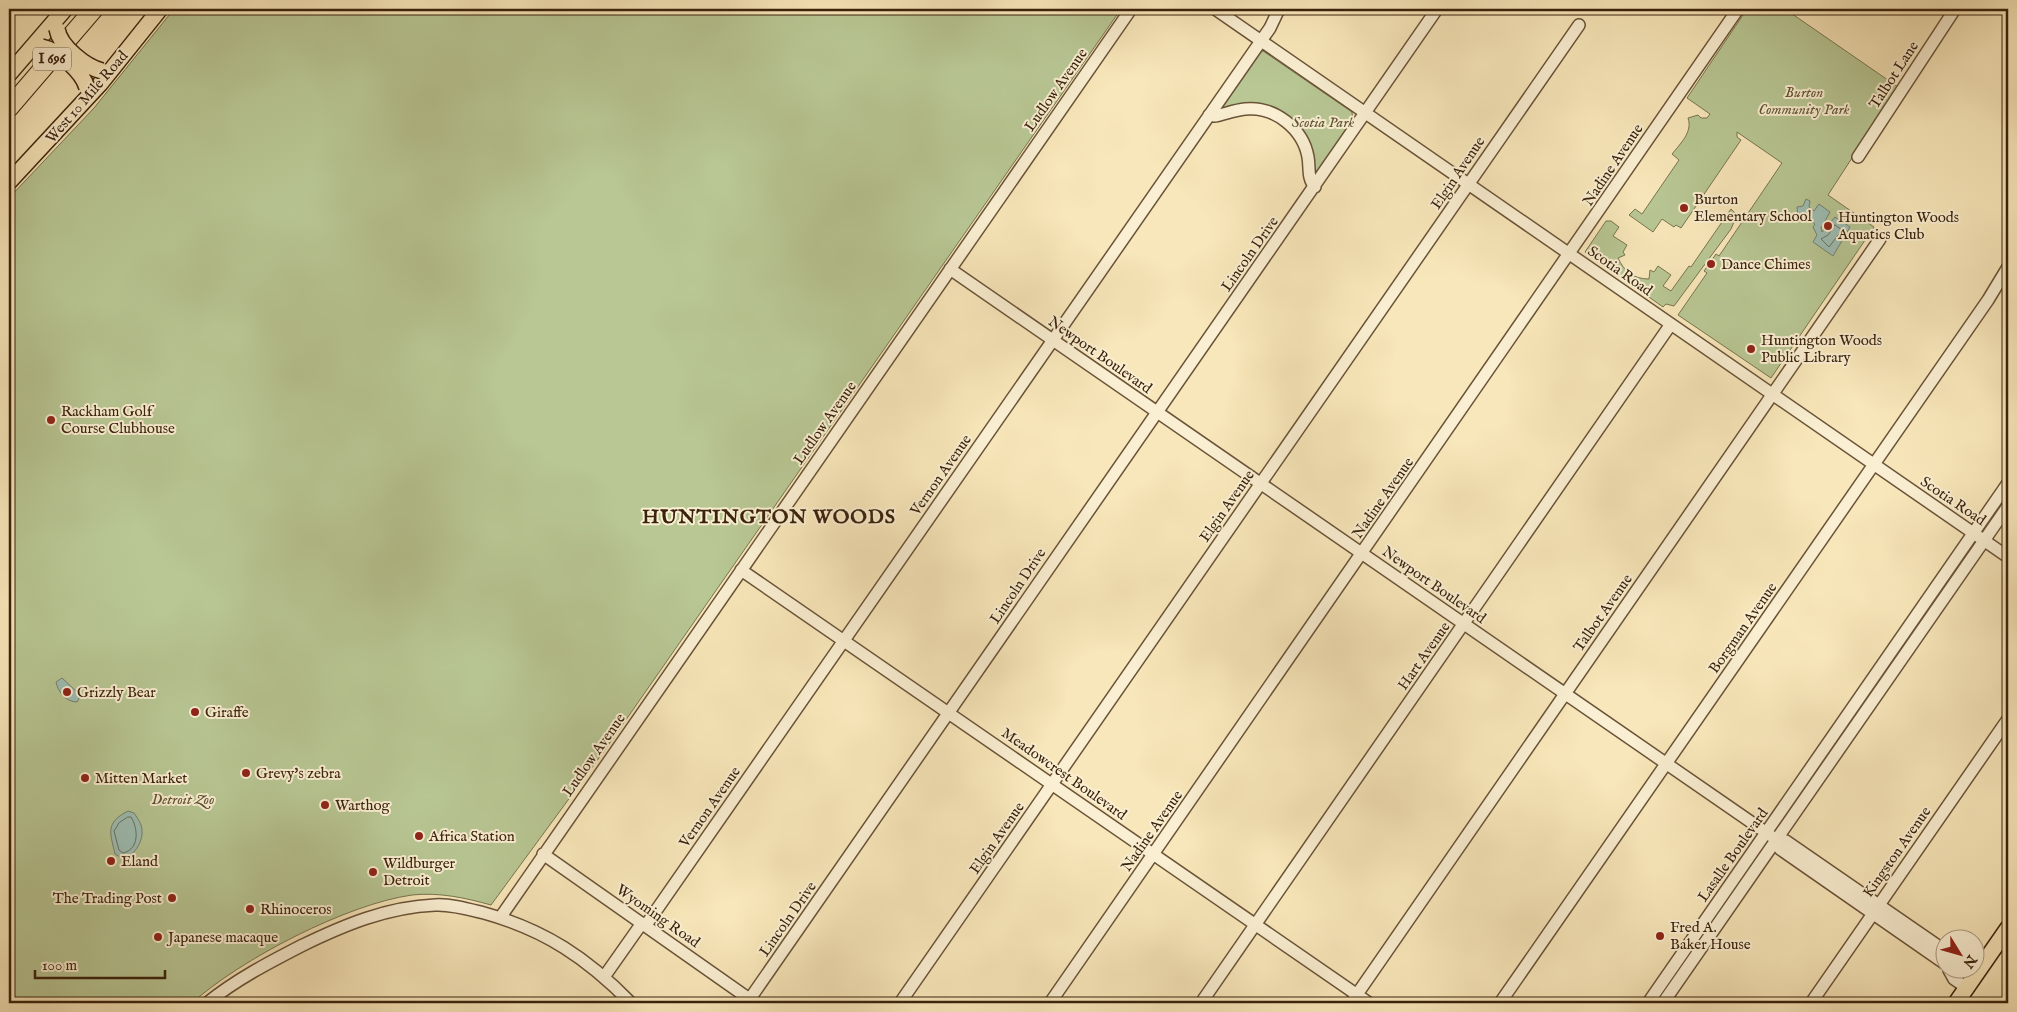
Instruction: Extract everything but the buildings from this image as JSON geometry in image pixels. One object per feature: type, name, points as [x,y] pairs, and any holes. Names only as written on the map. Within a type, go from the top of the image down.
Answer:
[{"type":"highway","name":"I 696","points":[[9,108],[94,9]]},
{"type":"main road","name":"West 10 Mile Road","points":[[9,182],[160,9]]},
{"type":"main road","points":[[60,18],[64,44],[90,66],[106,71]]},
{"type":"main road","points":[[9,74],[36,48],[60,18]]},
{"type":"main road","points":[[36,48],[54,52],[81,75],[86,95]]},
{"type":"main road","points":[[1984,956],[2008,928]]},
{"type":"main road","points":[[1956,1003],[1971,980]]},
{"type":"street","name":"Ludlow Avenue","points":[[500,918],[1131,9]]},
{"type":"street","name":"Scotia Road","points":[[1215,9],[2008,557]]},
{"type":"street","name":"Vernon Avenue","points":[[604,977],[644,924],[844,641],[1270,28],[1279,9]]},
{"type":"street","name":"Lincoln Drive","points":[[751,1002],[1437,9]]},
{"type":"street","name":"Nadine Avenue","points":[[1050,1003],[1363,554],[1738,9]]},
{"type":"street","name":"Talbot Lane","points":[[1858,157],[1955,9]]},
{"type":"street","name":"Elgin Avenue","points":[[900,1003],[1579,25]]},
{"type":"street","points":[[1209,115],[1215,116],[1253,109],[1284,120],[1297,132],[1304,145],[1308,157],[1310,178],[1315,187]]},
{"type":"street","name":"Talbot Avenue","points":[[1354,999],[1880,239]]},
{"type":"street","name":"Borgman Avenue","points":[[1500,1003],[1988,300],[2008,267]]},
{"type":"street","name":"Newport Boulevard","points":[[950,269],[1777,840],[1786,841],[1877,909],[1934,956]]},
{"type":"street","name":"Hart Avenue","points":[[1200,1003],[1671,324]]},
{"type":"street","name":"Lasalle Boulevard","points":[[1657,1002],[1777,840],[1848,737],[1974,533],[2008,484]]},
{"type":"street","name":"Lasalle Boulevard","points":[[1657,1002],[1767,833],[1838,730],[2008,506]]},
{"type":"street","name":"Meadowcrest Boulevard","points":[[741,570],[1255,925],[1354,999],[1369,1003]]},
{"type":"street","name":"Kingston Avenue","points":[[1811,1003],[2008,719]]},
{"type":"street","points":[[1838,730],[1848,737]]},
{"type":"street","name":"Wyoming Road","points":[[543,854],[644,924],[751,1002]]},
{"type":"street","points":[[208,1003],[251,971],[331,931],[368,917],[401,908],[436,905],[466,909],[500,918],[555,940],[581,957],[631,1003]]},
{"type":"street","name":"Newport Boulevard","points":[[1877,909],[1934,944]]},
{"type":"street","points":[[1957,980],[1967,988]]},
{"type":"green space","name":"Detroit Zoo","points":[[174,9],[1121,9],[607,747],[491,905],[452,896],[422,894],[386,900],[357,909],[296,936],[266,952],[213,986],[192,1003],[9,1003],[9,198],[94,108]]},
{"type":"green space","name":"Burton Community Park","points":[[1747,9],[1785,9],[1898,87],[1828,195],[1874,227],[1771,378],[1678,315],[1707,273],[1704,271],[1716,254],[1719,256],[1782,163],[1737,132],[1737,137],[1741,140],[1681,228],[1676,225],[1674,227],[1662,219],[1653,232],[1629,215],[1635,209],[1642,214],[1679,160],[1672,154],[1687,133],[1689,128],[1688,118],[1698,115],[1701,118],[1707,118],[1710,114],[1687,98]]},
{"type":"green space","name":"Scotia Park","points":[[1263,51],[1352,112],[1353,121],[1318,171],[1314,171],[1285,117],[1223,108],[1223,104],[1258,53]]},
{"type":"green space","points":[[1731,209],[1737,215],[1731,229],[1674,306],[1666,304],[1663,307],[1585,252],[1606,221],[1611,221],[1619,227],[1613,236],[1627,245],[1623,252],[1625,255],[1618,258],[1623,267],[1638,278],[1649,279],[1650,270],[1654,272],[1658,266],[1671,275],[1663,286],[1671,291],[1689,266],[1691,267]]},
{"type":"water","points":[[1806,199],[1810,201],[1809,207],[1814,211],[1819,204],[1830,212],[1821,228],[1822,232],[1835,217],[1850,227],[1833,256],[1813,242],[1817,235],[1813,227],[1815,224],[1806,217],[1802,221],[1798,218],[1797,207],[1803,206]]},
{"type":"water","points":[[62,678],[77,692],[79,699],[77,702],[69,700],[61,693],[56,682]]},
{"type":"water","points":[[128,811],[134,813],[138,819],[142,835],[137,849],[130,855],[122,858],[115,854],[111,829],[112,824]]},
{"type":"place","name":"Burton Elementary School","points":[[1684,208]]},
{"type":"place","name":"Huntington Woods Aquatics Club","points":[[1828,226]]},
{"type":"place","name":"Dance Chimes","points":[[1711,264]]},
{"type":"place","name":"Huntington Woods Public Library","points":[[1751,349]]},
{"type":"place","name":"Rackham Golf Course Clubhouse","points":[[51,420]]},
{"type":"place","name":"Grizzly Bear","points":[[67,692]]},
{"type":"place","name":"Giraffe","points":[[195,712]]},
{"type":"place","name":"Grevy's zebra","points":[[246,773]]},
{"type":"place","name":"Mitten Market","points":[[85,778]]},
{"type":"place","name":"Warthog","points":[[325,805]]},
{"type":"place","name":"Africa Station","points":[[419,836]]},
{"type":"place","name":"Eland","points":[[111,861]]},
{"type":"place","name":"Wildburger Detroit","points":[[373,872]]},
{"type":"place","name":"The Trading Post","points":[[172,898]]},
{"type":"place","name":"Rhinoceros","points":[[250,909]]},
{"type":"place","name":"Fred A. Baker House","points":[[1660,936]]},
{"type":"place","name":"Japanese macaque","points":[[158,937]]},
{"type":"district","name":"HUNTINGTON WOODS","points":[[769,517]]}]
